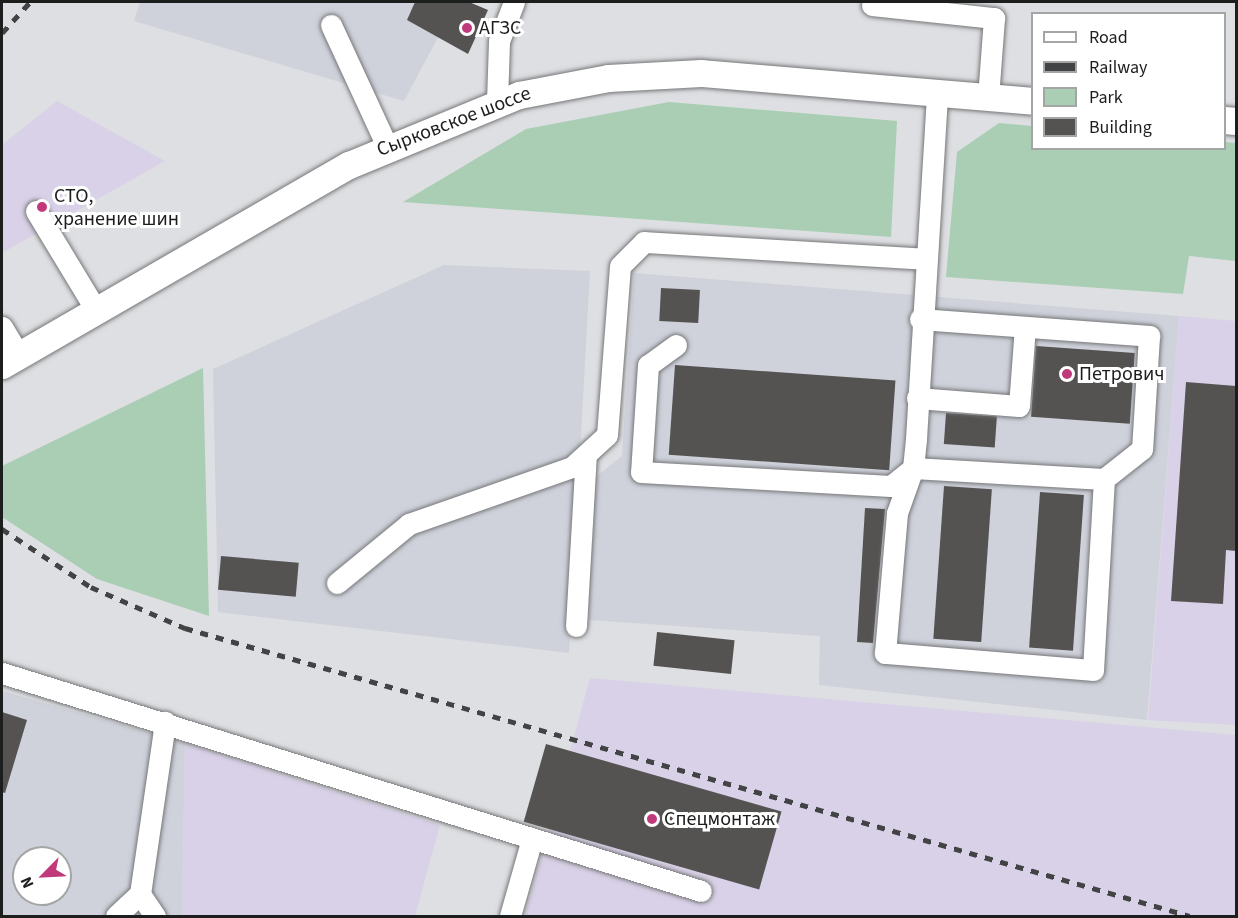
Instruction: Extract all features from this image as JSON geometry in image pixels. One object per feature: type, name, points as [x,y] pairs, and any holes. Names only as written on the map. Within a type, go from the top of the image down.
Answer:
[{"type":"main road","name":"Сырковское шоссе","points":[[10,360],[387,146],[497,102],[562,85],[646,74],[701,73],[1031,101]]},
{"type":"lane","points":[[497,102],[499,41],[514,2]]},
{"type":"lane","points":[[872,5],[994,18],[988,97]]},
{"type":"lane","points":[[331,25],[387,146]]},
{"type":"lane","points":[[938,92],[920,319],[913,468],[897,513],[885,653],[1093,670],[1104,479]]},
{"type":"lane","points":[[36,211],[96,310]]},
{"type":"lane","points":[[337,583],[409,524],[572,467],[607,435],[620,266],[644,242],[926,259]]},
{"type":"lane","points":[[676,345],[648,365],[641,472],[891,486],[913,468],[1104,479],[1142,449],[1149,336],[920,319]]},
{"type":"lane","points":[[2,327],[10,360]]},
{"type":"lane","points":[[917,398],[1019,406],[1025,327]]},
{"type":"lane","points":[[576,626],[586,455]]},
{"type":"lane","points":[[2,674],[165,722],[701,891]]},
{"type":"lane","points":[[116,916],[140,894],[165,722]]},
{"type":"lane","points":[[510,916],[532,839]]},
{"type":"lane","points":[[140,894],[155,916]]},
{"type":"shaded area","points":[[140,2],[457,2],[404,101],[134,21]]},
{"type":"shaded area","name":"СТО, хранение шин","points":[[57,101],[165,161],[2,253],[2,145]]},
{"type":"shaded area","points":[[444,265],[590,271],[569,653],[218,612],[213,369]]},
{"type":"shaded area","points":[[634,273],[1179,316],[1147,720],[819,685],[820,636],[589,620],[592,480],[622,456]]},
{"type":"shaded area","points":[[1179,316],[1236,321],[1236,725],[1148,720]]},
{"type":"shaded area","points":[[590,678],[1236,735],[1236,916],[525,916]]},
{"type":"shaded area","points":[[2,691],[185,743],[182,916],[2,916]]},
{"type":"shaded area","points":[[185,743],[440,825],[415,916],[182,916]]},
{"type":"green space","points":[[669,102],[897,121],[891,237],[403,202],[526,129]]},
{"type":"green space","points":[[999,123],[1031,126],[1031,150],[1226,150],[1226,142],[1236,143],[1236,261],[1189,256],[1183,294],[946,277],[957,152]]},
{"type":"green space","points":[[203,368],[209,616],[97,579],[2,517],[2,466]]},
{"type":"building","points":[[415,2],[469,2],[488,10],[468,54],[407,20]]},
{"type":"building","points":[[661,288],[700,290],[698,323],[659,321]]},
{"type":"building","points":[[1036,346],[1135,353],[1130,424],[1031,417]]},
{"type":"building","points":[[675,365],[895,380],[889,470],[669,455]]},
{"type":"building","points":[[1186,382],[1236,386],[1236,551],[1226,550],[1223,604],[1171,601]]},
{"type":"building","points":[[946,413],[997,417],[995,447],[944,444]]},
{"type":"building","points":[[944,486],[992,489],[981,642],[933,639]]},
{"type":"building","points":[[1040,492],[1084,495],[1073,651],[1029,648]]},
{"type":"building","points":[[865,508],[885,509],[873,643],[857,642]]},
{"type":"building","points":[[221,556],[299,563],[296,597],[218,590]]},
{"type":"building","points":[[657,632],[735,640],[731,674],[653,666]]},
{"type":"building","points":[[2,712],[27,720],[5,793],[2,792]]},
{"type":"building","name":"Спецмонтаж","points":[[546,744],[782,812],[759,889],[524,822]]},
{"type":"railway","points":[[2,33],[30,2]]},
{"type":"railway","points":[[2,529],[91,587],[185,628],[1190,916]]},
{"type":"place","name":"АГЗС","points":[[467,28]]},
{"type":"place","name":"СТО, хранение шин","points":[[42,207]]},
{"type":"place","name":"Петрович","points":[[1067,374]]},
{"type":"place","name":"Спецмонтаж","points":[[652,819]]}]
